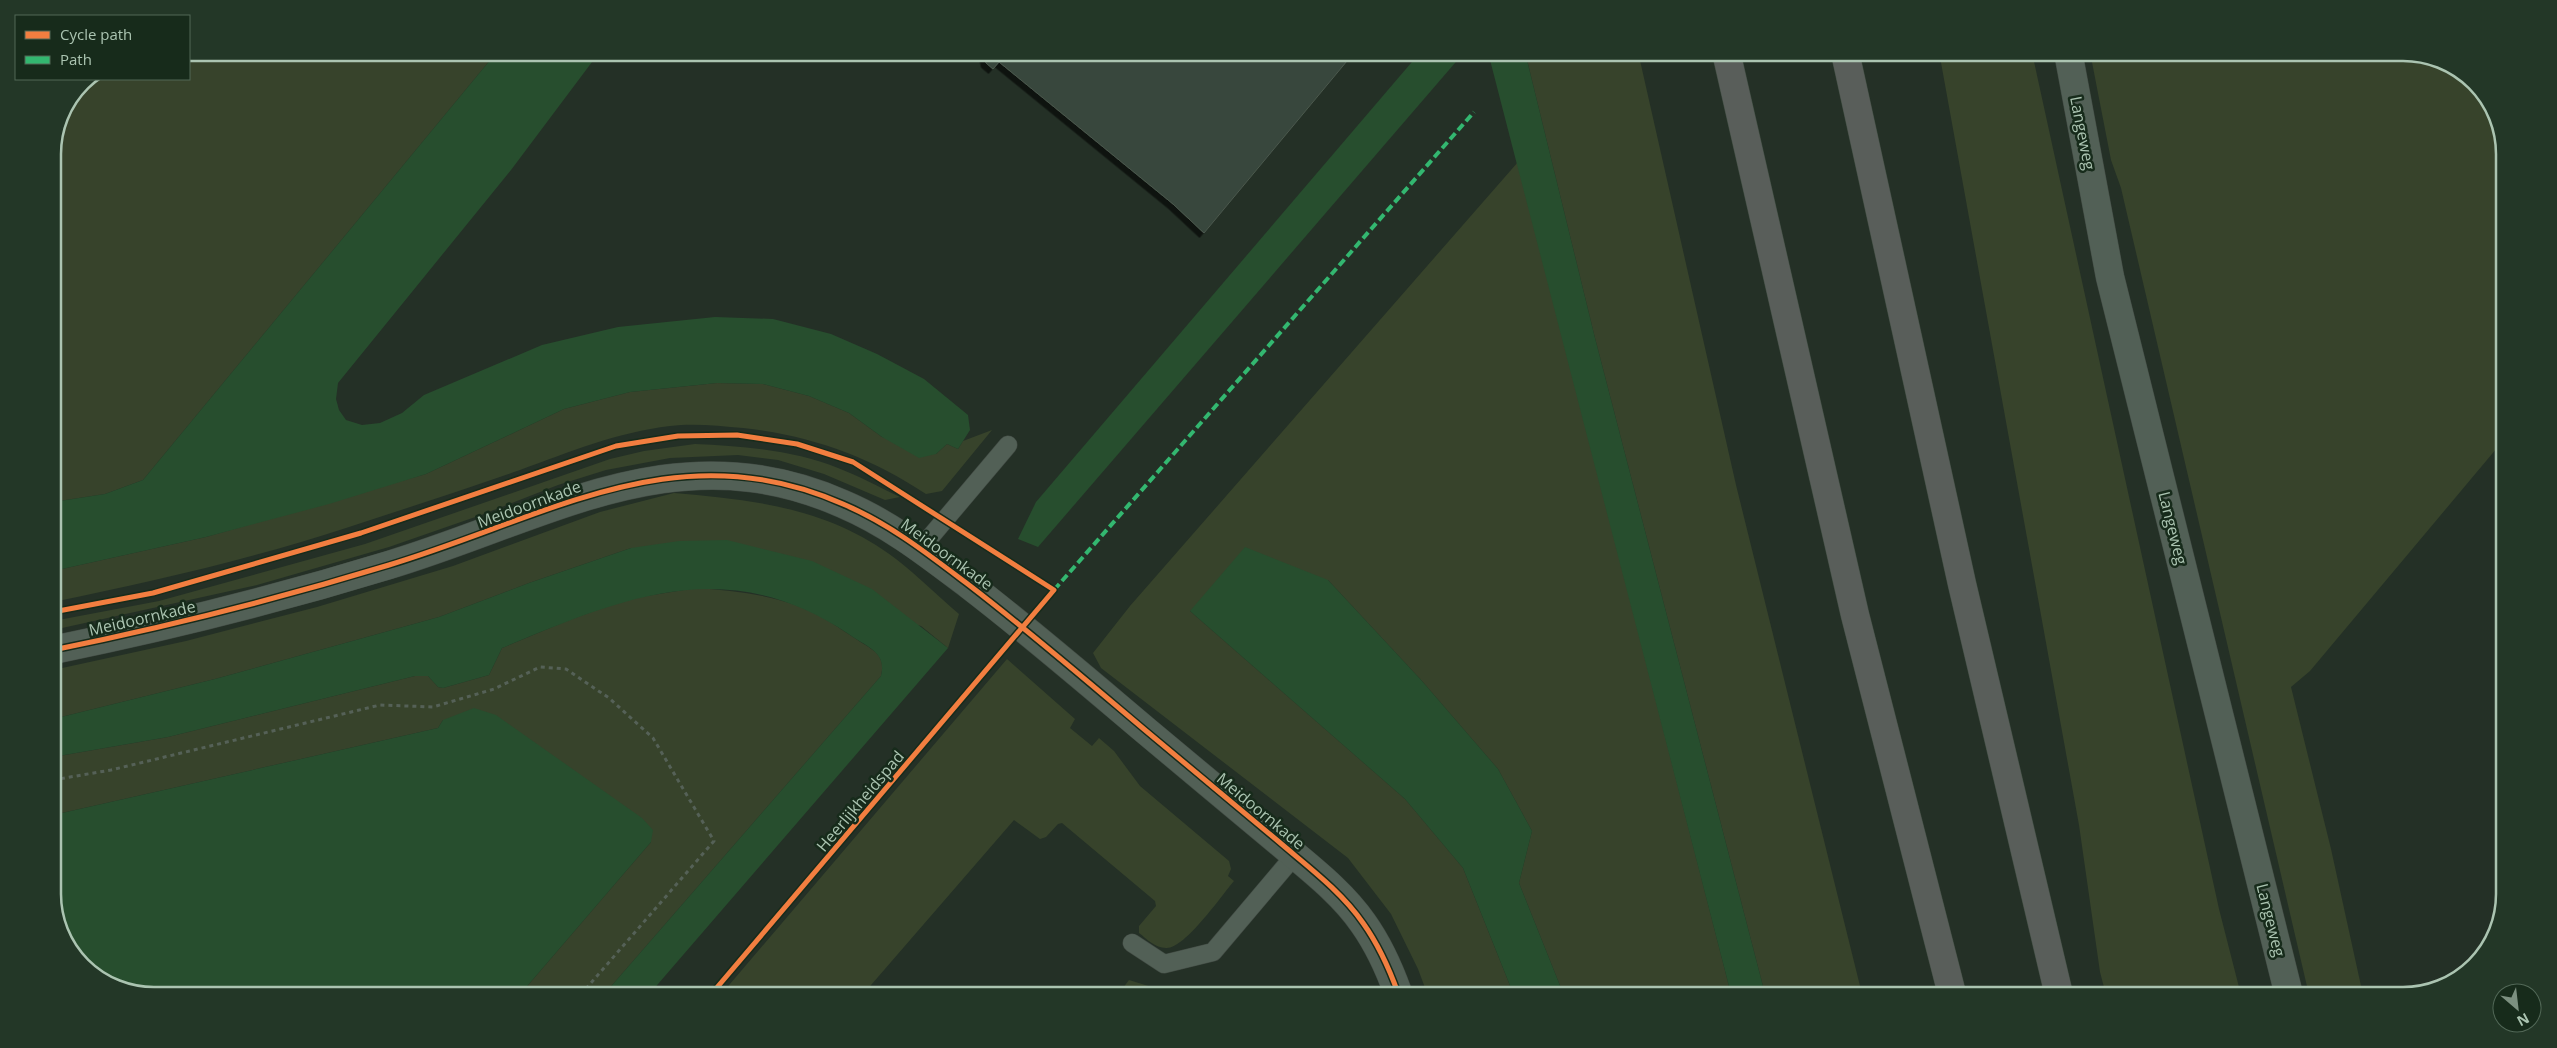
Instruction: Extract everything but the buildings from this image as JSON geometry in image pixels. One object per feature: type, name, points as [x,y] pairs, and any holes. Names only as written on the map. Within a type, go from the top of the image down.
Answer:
[{"type":"highway","points":[[1728,61],[1855,615],[1950,987]]},
{"type":"highway","points":[[1847,61],[1962,584],[2056,987]]},
{"type":"street","name":"Langeweg","points":[[2070,61],[2110,277],[2287,987]]},
{"type":"street","name":"Meidoornkade","points":[[61,648],[163,628],[283,597],[420,556],[614,487],[661,478],[711,474],[757,479],[800,488],[840,502],[883,523],[921,548],[1024,627],[1316,871],[1362,921],[1389,967],[1396,987]]},
{"type":"lane","points":[[921,548],[1008,445]]},
{"type":"lane","name":"Meidoornkade","points":[[1132,944],[1164,964],[1213,952],[1295,855]]},
{"type":"path","points":[[61,779],[111,770],[380,705],[433,707],[494,689],[540,667],[566,669],[601,692],[653,738],[714,840],[587,987]]},
{"type":"shaded area","points":[[190,61],[489,61],[143,480],[105,494],[61,501],[61,154],[64,130],[68,118],[88,88],[98,80],[190,80]]},
{"type":"shaded area","points":[[489,61],[593,61],[511,170],[338,383],[336,399],[339,410],[346,420],[362,425],[380,423],[402,413],[424,395],[542,345],[618,327],[715,317],[773,319],[831,334],[877,354],[924,379],[968,415],[970,430],[958,449],[947,444],[936,454],[919,458],[882,437],[849,413],[809,396],[763,384],[717,383],[630,392],[564,409],[426,474],[329,504],[206,537],[61,569],[61,501],[105,494],[143,480]]},
{"type":"shaded area","points":[[1413,61],[1457,61],[1038,547],[1018,539],[1036,502]]},
{"type":"shaded area","points":[[1490,61],[1527,61],[1595,338],[1763,987],[1729,987]]},
{"type":"shaded area","points":[[1527,61],[1640,61],[1736,485],[1860,987],[1763,987],[1595,338]]},
{"type":"shaded area","points":[[1941,61],[2034,61],[2219,909],[2239,987],[2104,987],[2100,972],[2079,825]]},
{"type":"shaded area","points":[[2092,61],[2415,62],[2433,66],[2455,77],[2464,84],[2477,97],[2491,124],[2496,148],[2496,449],[2310,671],[2291,687],[2331,849],[2361,987],[2307,987],[2121,188],[2111,160]]},
{"type":"shaded area","points":[[1518,162],[1729,987],[1561,987],[1519,883],[1532,831],[1498,769],[1422,681],[1328,580],[1190,611],[1405,799],[1463,868],[1511,987],[1425,987],[1391,914],[1348,858],[1101,668],[1093,653],[1130,606]]},
{"type":"shaded area","points":[[717,383],[763,384],[809,396],[849,413],[882,437],[936,454],[947,444],[958,449],[963,441],[992,430],[942,491],[926,494],[883,469],[861,459],[816,442],[793,436],[743,428],[706,425],[679,425],[651,429],[594,444],[455,492],[274,550],[164,578],[61,600],[61,569],[206,537],[426,474],[564,409],[630,392]]},
{"type":"shaded area","points":[[695,444],[731,446],[786,453],[846,471],[900,497],[885,500],[824,474],[778,460],[738,455],[670,458],[606,470],[558,485],[481,515],[389,547],[257,585],[61,628],[61,619],[159,601],[365,544],[610,459],[644,451]]},
{"type":"shaded area","points":[[674,493],[733,499],[790,509],[844,528],[871,542],[896,559],[959,614],[948,648],[921,626],[631,548],[529,583],[439,617],[215,679],[61,717],[61,668],[186,641],[317,607],[453,566],[600,512]]},
{"type":"shaded area","points":[[727,540],[812,561],[872,589],[948,648],[655,987],[610,987],[881,676],[881,661],[874,651],[805,610],[761,595],[718,589],[676,591],[634,600],[547,629],[502,648],[489,675],[443,688],[438,687],[428,676],[415,676],[168,737],[61,756],[61,717],[215,679],[439,617],[529,583],[631,548],[679,541]]},
{"type":"shaded area","points":[[1245,547],[1328,580],[1422,681],[1498,769],[1532,831],[1519,883],[1561,987],[1511,987],[1463,868],[1405,799],[1190,611]]},
{"type":"shaded area","points":[[696,588],[762,596],[794,604],[828,620],[870,648],[879,656],[882,668],[881,676],[610,987],[526,987],[651,842],[443,720],[438,728],[61,813],[61,756],[168,737],[415,676],[428,676],[438,687],[443,688],[489,675],[502,648],[569,620],[628,599]]},
{"type":"shaded area","points":[[1007,659],[1075,719],[1070,728],[1092,746],[1099,738],[1114,751],[1140,786],[1229,861],[1231,869],[1228,876],[1234,881],[1183,940],[1174,946],[1162,948],[1139,933],[1139,926],[1156,906],[1155,901],[1062,823],[1058,824],[1046,837],[1040,839],[1014,820],[869,987],[727,987]]},
{"type":"shaded area","points":[[474,708],[496,715],[642,818],[653,830],[651,842],[526,987],[154,987],[130,984],[118,980],[97,968],[80,951],[68,930],[61,900],[61,813],[438,728],[443,720]]},
{"type":"shaded area","points":[[1129,980],[1152,987],[1124,987]]},
{"type":"marked path","points":[[1054,590],[1474,112]]},
{"type":"cycle path","name":"Heerlijkheidspad","points":[[61,610],[153,593],[361,533],[616,446],[678,436],[737,435],[797,444],[853,462],[1054,590],[717,987]]},
{"type":"cycle path","points":[[61,648],[222,612],[306,589],[389,565],[558,506],[613,489],[668,478],[724,476],[782,483],[843,504],[893,530],[954,573],[1036,638],[1323,879],[1345,900],[1374,939],[1396,987]]}]
